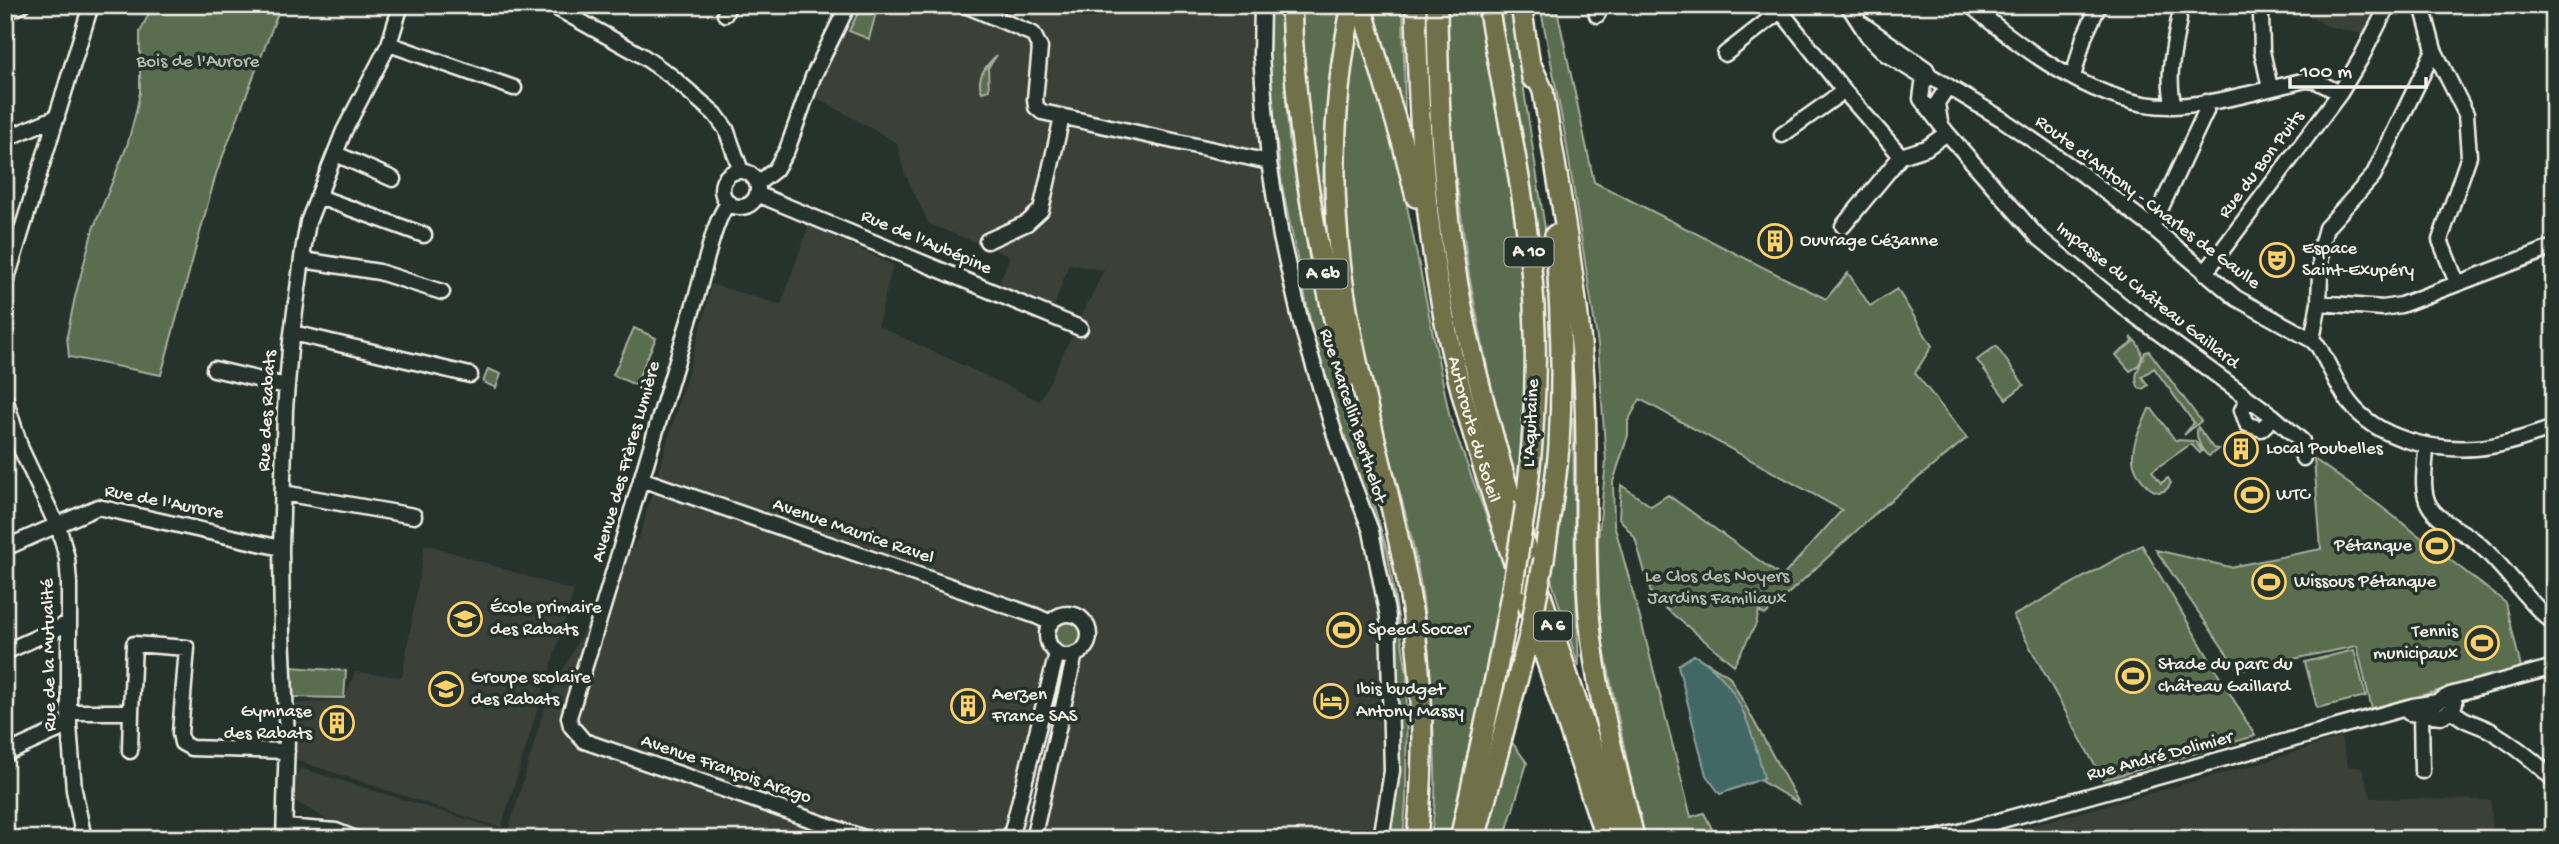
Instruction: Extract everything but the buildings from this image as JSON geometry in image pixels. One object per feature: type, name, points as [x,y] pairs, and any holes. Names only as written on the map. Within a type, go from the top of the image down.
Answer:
[{"type":"highway","name":"A 6b","points":[[1291,5],[1300,131],[1322,270],[1349,380],[1397,534]]},
{"type":"highway","name":"Autoroute du Soleil","points":[[1416,5],[1419,124],[1426,198],[1438,287],[1457,376],[1475,440],[1606,839]]},
{"type":"highway","name":"Autoroute du Soleil","points":[[1437,5],[1443,176],[1467,331],[1510,494],[1623,839]]},
{"type":"highway","name":"L'Aquitaine","points":[[1460,839],[1496,674],[1526,503],[1534,405],[1535,327],[1524,207],[1488,5]]},
{"type":"highway","points":[[1475,839],[1529,636],[1544,559],[1558,448],[1561,335],[1555,231],[1533,99],[1532,68],[1521,5]]},
{"type":"highway","points":[[1358,6],[1341,64],[1337,110],[1336,216],[1349,321],[1414,622],[1423,741],[1417,839]]},
{"type":"highway","points":[[1358,6],[1403,145],[1438,287]]},
{"type":"highway","points":[[1532,68],[1543,91],[1576,295],[1587,434],[1587,589],[1592,647],[1602,708],[1634,839]]},
{"type":"street","points":[[5,13],[22,5]]},
{"type":"street","points":[[5,285],[91,5]]},
{"type":"street","name":"Rue des Rabats","points":[[285,833],[287,751],[281,548],[286,386],[308,222],[344,131],[389,44],[401,5]]},
{"type":"street","points":[[551,5],[641,55],[715,114],[726,129],[741,171]]},
{"type":"street","points":[[757,188],[751,174],[741,171],[730,174],[723,183],[723,194],[734,206],[746,206],[751,203],[757,188],[775,170],[787,150],[813,77],[848,5]]},
{"type":"street","points":[[965,5],[1033,34],[1040,48],[1036,107],[1042,112],[1269,162]]},
{"type":"street","name":"Rue Marcellin Berthelot","points":[[1262,5],[1261,55],[1269,162],[1281,237],[1302,327],[1338,445],[1371,531],[1388,617],[1392,771],[1381,839]]},
{"type":"street","name":"Route d'Antony - Charles de Gaulle","points":[[1847,5],[1862,24],[1926,69],[1929,75],[2002,118],[2052,153],[2152,227],[2244,303],[2312,340],[2318,346],[2344,394],[2358,411],[2385,430],[2426,446],[2474,448],[2554,428]]},
{"type":"street","points":[[1970,5],[2024,47],[2073,77],[2119,99],[2143,105],[2174,106],[2206,102],[2306,80],[2316,81],[2340,93]]},
{"type":"street","points":[[2073,77],[2084,37],[2099,5]]},
{"type":"street","name":"Rue du Bon Puits","points":[[2206,273],[2340,93],[2388,5]]},
{"type":"street","points":[[2422,5],[2434,50],[2466,114],[2469,156],[2440,240],[2457,283]]},
{"type":"street","points":[[2547,5],[2554,14]]},
{"type":"street","points":[[1725,54],[1778,8],[1844,91],[1901,156]]},
{"type":"street","points":[[2261,15],[2262,51],[2270,88]]},
{"type":"street","points":[[2174,106],[2170,73],[2179,19]]},
{"type":"street","points":[[389,44],[514,88]]},
{"type":"street","points":[[2312,340],[2319,303],[2321,246],[2326,228],[2373,176],[2434,50]]},
{"type":"street","name":"Impasse du Château Gaillard","points":[[1929,75],[1923,85],[1921,99],[2037,236],[2125,308],[2274,417],[2302,441],[2303,458]]},
{"type":"street","points":[[1843,226],[1901,156],[1926,148],[1943,128],[1937,103],[1948,86]]},
{"type":"street","points":[[1782,135],[1844,91]]},
{"type":"street","points":[[2152,227],[2206,111],[2206,102]]},
{"type":"street","points":[[5,139],[57,117]]},
{"type":"street","points":[[987,241],[1027,223],[1041,209],[1062,117]]},
{"type":"street","points":[[336,154],[393,180]]},
{"type":"street","name":"Rue de l'Aubépine","points":[[757,188],[1080,328]]},
{"type":"street","points":[[318,197],[424,235]]},
{"type":"street","name":"Avenue des Frères Lumière","points":[[576,733],[569,717],[708,255],[721,216],[729,203]]},
{"type":"street","points":[[2319,303],[2383,308],[2401,305],[2554,247]]},
{"type":"street","points":[[303,260],[379,272],[442,292]]},
{"type":"street","points":[[293,333],[470,375]]},
{"type":"street","points":[[214,369],[286,386]]},
{"type":"street","name":"Rue de la Mutualité","points":[[5,398],[12,444],[56,524],[66,558],[69,583],[68,719],[74,790],[84,839]]},
{"type":"street","points":[[2252,401],[2245,404],[2242,410],[2247,424],[2261,429],[2274,417]]},
{"type":"street","points":[[2426,446],[2426,497],[2432,510],[2492,556],[2538,610],[2554,623]]},
{"type":"street","name":"Avenue Maurice Ravel","points":[[641,479],[1051,624]]},
{"type":"street","points":[[283,493],[414,516]]},
{"type":"street","name":"Rue de l'Aurore","points":[[5,548],[99,507],[281,548]]},
{"type":"street","points":[[1069,614],[1082,620],[1086,625],[1088,639],[1081,651],[1069,656],[1052,649],[1047,636],[1051,624],[1056,618],[1069,614]]},
{"type":"street","points":[[5,652],[69,623]]},
{"type":"street","points":[[130,751],[134,644],[187,648],[180,733],[182,743],[191,748],[287,751]]},
{"type":"street","points":[[1010,839],[1057,653]]},
{"type":"street","points":[[1033,839],[1075,654]]},
{"type":"street","name":"Rue André Dolimier","points":[[1934,839],[2397,712],[2424,709],[2466,692],[2554,667]]},
{"type":"street","points":[[2466,692],[2455,702],[2452,709],[2461,720],[2485,728],[2507,741],[2554,780]]},
{"type":"street","points":[[2422,771],[2424,709]]},
{"type":"street","name":"Rue André Dolimier","points":[[2424,709],[2442,716],[2452,709]]},
{"type":"street","points":[[5,754],[68,719],[131,712]]},
{"type":"street","name":"Avenue François Arago","points":[[576,733],[584,741],[867,839]]},
{"type":"street","points":[[285,833],[336,831],[356,839]]},
{"type":"shaded area","points":[[846,5],[977,5],[1030,22],[1033,5],[1270,5],[1266,214],[1383,543],[1429,839],[361,839],[293,800],[294,783],[300,768],[508,832],[545,706],[597,604],[640,535],[706,310],[711,284],[781,305],[809,224],[893,265],[878,326],[1040,401],[1104,270],[1069,264],[1052,312],[997,288],[1010,256],[929,224],[904,172],[897,143],[814,96]]},
{"type":"shaded area","points":[[2303,5],[2374,5],[2366,35],[2327,26],[2302,11]]},
{"type":"shaded area","name":"Groupe scolaire des Rabats","points":[[425,544],[574,591],[501,828],[296,760],[295,704],[344,700],[355,672],[402,677]]},
{"type":"shaded area","points":[[2341,737],[2348,766],[2362,768],[2371,798],[2491,800],[2493,839],[1983,839],[2268,761]]},
{"type":"green space","name":"Bois de l'Aurore","points":[[153,5],[281,5],[216,174],[161,375],[69,357],[67,336],[93,229],[127,146],[136,112],[140,92],[140,32]]},
{"type":"green space","points":[[862,5],[877,9],[869,39],[849,31]]},
{"type":"green space","points":[[1270,5],[1280,5],[1289,140],[1309,258],[1347,416],[1388,553],[1407,674],[1406,802],[1403,839],[1390,839],[1398,782],[1394,612],[1383,543],[1319,363],[1282,186],[1269,73]]},
{"type":"green space","points":[[1300,5],[1343,5],[1331,59],[1321,232],[1308,142]]},
{"type":"green space","points":[[1369,5],[1403,5],[1405,116]]},
{"type":"green space","points":[[1447,5],[1484,5],[1514,183],[1525,273],[1527,335],[1527,398],[1520,492],[1498,423],[1469,275],[1449,124]]},
{"type":"green space","points":[[1497,5],[1511,5],[1552,275],[1556,357],[1551,456],[1538,543],[1530,521],[1542,447],[1543,410]]},
{"type":"green space","name":"Le Clos des Noyers Jardins Familiaux","points":[[1540,5],[1556,5],[1594,182],[1826,299],[1848,273],[1870,306],[1897,289],[1932,346],[1915,373],[1967,438],[1880,509],[1765,615],[1759,611],[1756,624],[1734,665],[1652,597],[1635,538],[1619,518],[1621,485],[1651,506],[1668,495],[1782,577],[1842,510],[1640,399],[1628,421],[1628,435],[1613,482],[1614,524],[1691,817],[1704,813],[1717,839],[1643,839],[1599,624],[1598,540],[1606,461],[1598,345],[1565,135]]},
{"type":"green space","points":[[1359,23],[1392,132],[1450,418],[1507,573],[1454,839],[1430,839],[1435,766],[1423,599],[1410,531],[1365,367],[1348,260],[1345,141],[1352,62]]},
{"type":"green space","points":[[997,55],[988,68],[989,90],[982,92],[981,77]]},
{"type":"green space","points":[[634,328],[656,338],[635,385],[613,375]]},
{"type":"green space","points":[[2131,337],[2139,346],[2142,355],[2139,364],[2130,371],[2116,355],[2133,342]]},
{"type":"green space","points":[[1996,346],[2024,385],[2006,399],[1977,360]]},
{"type":"green space","points":[[2149,351],[2201,421],[2184,435],[2194,423],[2154,368],[2142,377],[2148,385],[2143,389],[2139,388],[2136,379],[2138,370],[2145,352]]},
{"type":"green space","points":[[488,369],[501,374],[496,388],[483,382]]},
{"type":"green space","points":[[2149,409],[2152,409],[2175,440],[2195,441],[2202,451],[2200,453],[2191,444],[2152,471],[2161,483],[2168,478],[2171,483],[2166,490],[2160,492],[2147,486],[2142,480],[2133,458],[2136,439]]},
{"type":"green space","points":[[1567,417],[1573,418],[1579,667],[1550,576]]},
{"type":"green space","points":[[2198,427],[2213,448],[2218,449],[2209,456],[2199,443]]},
{"type":"green space","points":[[2314,459],[2379,505],[2506,603],[2521,668],[2372,709],[2357,646],[2238,670],[2156,550],[2230,567],[2321,549]]},
{"type":"green space","name":"Stade du parc du château Gaillard","points":[[2142,545],[2255,736],[2103,780],[2013,616]]},
{"type":"green space","points":[[1068,620],[1074,621],[1082,629],[1082,641],[1074,649],[1068,650],[1062,649],[1054,641],[1053,635],[1054,629],[1062,621]]},
{"type":"green space","points":[[2354,650],[2366,696],[2317,708],[2305,662]]},
{"type":"green space","points":[[1708,663],[1729,676],[1799,803],[1759,780],[1733,713]]},
{"type":"green space","points":[[290,667],[346,671],[344,698],[292,697]]},
{"type":"green space","points":[[1511,741],[1527,763],[1504,839],[1486,839]]},
{"type":"water","points":[[1694,655],[1722,677],[1733,692],[1749,725],[1764,778],[1720,794],[1706,775],[1678,665]]},
{"type":"place","name":"Ouvrage Cézanne","points":[[1775,241]]},
{"type":"place","name":"Espace Saint-Exupéry","points":[[2277,260]]},
{"type":"place","name":"Local Poubelles","points":[[2241,449]]},
{"type":"place","name":"WTC","points":[[2252,495]]},
{"type":"place","name":"Pétanque","points":[[2437,546]]},
{"type":"place","name":"Wissous Pétanque","points":[[2269,582]]},
{"type":"place","name":"École primaire des Rabats","points":[[465,619]]},
{"type":"place","name":"Speed Soccer","points":[[1344,630]]},
{"type":"place","name":"Tennis municipaux","points":[[2482,643]]},
{"type":"place","name":"Stade du parc du château Gaillard","points":[[2133,676]]},
{"type":"place","name":"Groupe scolaire des Rabats","points":[[446,689]]},
{"type":"place","name":"Ibis budget Antony Massy","points":[[1331,701]]},
{"type":"place","name":"Aerzen France SAS","points":[[968,706]]},
{"type":"place","name":"Gymnase des Rabats","points":[[337,723]]}]
